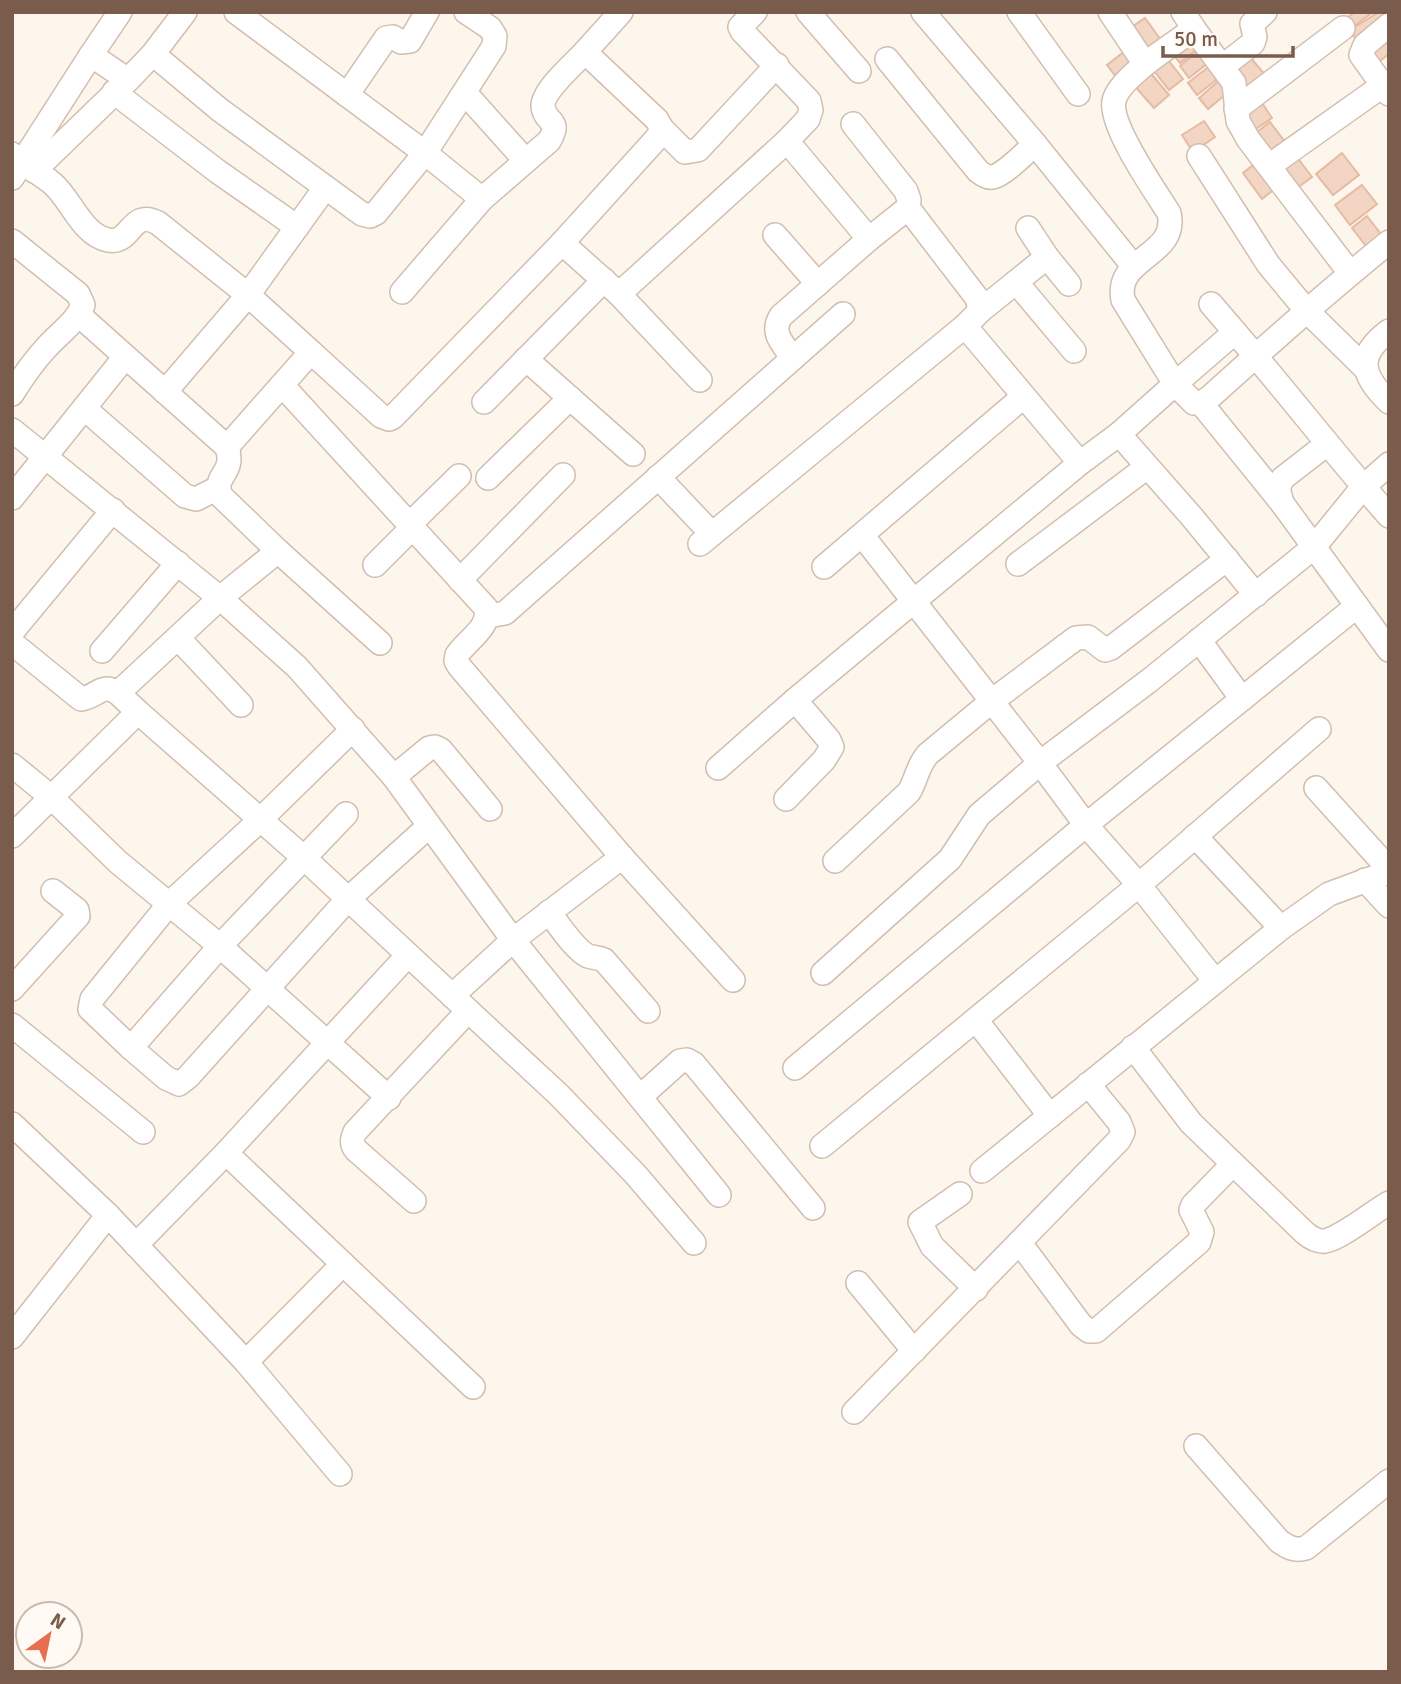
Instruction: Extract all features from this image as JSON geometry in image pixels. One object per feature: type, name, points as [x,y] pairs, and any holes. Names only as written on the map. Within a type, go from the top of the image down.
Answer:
[{"type":"street","points":[[20,166],[120,12]]},
{"type":"street","points":[[20,166],[121,86],[153,54],[186,12]]},
{"type":"street","points":[[236,12],[425,152],[482,200]]},
{"type":"street","points":[[346,94],[386,38],[393,37],[401,42],[410,41],[427,12]]},
{"type":"street","points":[[153,54],[220,110],[325,188],[362,214],[370,216],[385,205],[425,152],[494,46],[495,36],[489,28],[467,12]]},
{"type":"street","points":[[402,292],[482,200],[549,141],[555,131],[554,123],[543,105],[547,95],[621,12]]},
{"type":"street","points":[[485,402],[526,359],[787,141],[808,119],[811,110],[808,101],[740,27],[755,12]]},
{"type":"street","points":[[808,12],[859,71]]},
{"type":"street","points":[[923,12],[1035,144],[1134,267]]},
{"type":"street","points":[[1019,12],[1077,94]]},
{"type":"street","points":[[1110,12],[1146,64]]},
{"type":"street","points":[[1223,66],[1253,43],[1255,37],[1252,24],[1265,12]]},
{"type":"street","points":[[1350,273],[1243,130],[1238,121],[1234,83],[1188,20],[1125,83],[1114,101],[1115,122],[1169,213],[1172,226],[1167,239],[1125,276],[1120,288],[1122,300],[1188,400],[1201,403],[1306,310],[1389,242]]},
{"type":"street","points":[[1269,166],[1386,90],[1361,55],[1365,45],[1389,25]]},
{"type":"street","points":[[1236,109],[1343,28]]},
{"type":"street","points":[[585,52],[657,120],[662,129],[685,152],[698,150],[777,65]]},
{"type":"street","points":[[91,55],[121,86],[207,163],[297,227]]},
{"type":"street","points":[[887,59],[978,171],[986,176],[993,177],[1000,173],[1035,144]]},
{"type":"street","points":[[465,93],[525,160]]},
{"type":"street","points":[[793,358],[775,332],[776,323],[781,316],[908,208],[906,191],[853,124]]},
{"type":"street","points":[[20,166],[53,184],[70,202],[84,224],[104,239],[112,241],[122,237],[139,219],[149,218],[248,295],[372,408],[389,419],[562,243],[657,138],[662,129]]},
{"type":"street","points":[[787,141],[869,239]]},
{"type":"street","points":[[1199,156],[1261,253],[1306,310],[1365,368],[1373,386],[1389,402]]},
{"type":"street","points":[[165,392],[248,295],[325,188]]},
{"type":"street","points":[[908,208],[978,298],[973,319],[1023,397],[1080,463]]},
{"type":"street","points":[[1028,228],[1069,284]]},
{"type":"street","points":[[775,235],[818,284]]},
{"type":"street","points":[[12,241],[78,294],[83,305],[79,315],[46,347],[12,394]]},
{"type":"street","points":[[562,243],[611,287],[700,380]]},
{"type":"street","points":[[658,478],[706,539],[1047,257]]},
{"type":"street","points":[[1016,282],[1074,351]]},
{"type":"street","points":[[1211,304],[1389,516]]},
{"type":"street","points":[[488,615],[505,613],[843,314]]},
{"type":"street","points":[[79,315],[227,447],[231,458],[218,488],[197,499],[185,496],[84,408]]},
{"type":"street","points":[[1365,368],[1369,350],[1389,331]]},
{"type":"street","points":[[718,768],[795,700],[1080,463],[1119,434],[1235,332]]},
{"type":"street","points":[[227,447],[311,352]]},
{"type":"street","points":[[12,498],[125,357]]},
{"type":"street","points":[[526,359],[633,454]]},
{"type":"street","points":[[282,385],[486,608],[486,623],[457,654],[456,661],[459,666],[622,857],[733,980]]},
{"type":"street","points":[[824,567],[1023,397]]},
{"type":"street","points":[[488,478],[570,398]]},
{"type":"street","points":[[1201,403],[1282,503],[1389,650]]},
{"type":"street","points":[[12,430],[178,563],[297,667],[394,777],[513,940],[719,1195]]},
{"type":"street","points":[[1119,434],[1256,595]]},
{"type":"street","points":[[1282,503],[1278,488],[1283,478],[1326,444]]},
{"type":"street","points":[[823,973],[950,859],[979,815],[1314,548],[1363,487],[1389,464]]},
{"type":"street","points":[[1018,565],[1147,467]]},
{"type":"street","points":[[460,580],[562,475]]},
{"type":"street","points":[[375,565],[459,476]]},
{"type":"street","points":[[218,488],[221,496],[278,551],[380,643]]},
{"type":"street","points":[[12,632],[113,510]]},
{"type":"street","points":[[862,535],[1041,763],[1086,825],[1139,885],[1215,981]]},
{"type":"street","points":[[118,693],[220,598],[278,551]]},
{"type":"street","points":[[835,861],[909,792],[921,762],[928,754],[992,701],[1076,638],[1088,637],[1105,650],[1111,648],[1227,559]]},
{"type":"street","points":[[102,651],[178,563]]},
{"type":"street","points":[[795,1068],[1086,825],[1357,606]]},
{"type":"street","points":[[178,638],[241,705]]},
{"type":"street","points":[[1199,640],[1242,699]]},
{"type":"street","points":[[12,643],[81,699],[90,698],[101,688],[110,687],[118,693],[303,858],[559,1095],[592,1128],[694,1243]]},
{"type":"street","points":[[786,799],[824,760],[832,747],[830,740],[795,700]]},
{"type":"street","points":[[12,835],[138,712]]},
{"type":"street","points":[[353,729],[169,904],[89,1004],[90,1009],[166,1078],[179,1084],[347,900],[429,825]]},
{"type":"street","points":[[822,1146],[1139,885],[1319,729]]},
{"type":"street","points":[[394,777],[429,748],[435,747],[441,750],[489,809]]},
{"type":"street","points":[[12,765],[50,796],[118,862],[220,946],[389,1098]]},
{"type":"street","points":[[982,1171],[1282,928],[1329,894],[1389,871],[1317,788]]},
{"type":"street","points":[[131,1048],[220,946],[346,814]]},
{"type":"street","points":[[1195,836],[1282,928]]},
{"type":"street","points":[[414,1201],[352,1145],[355,1132],[389,1098],[460,1004],[513,940],[622,857]]},
{"type":"street","points":[[1364,880],[1389,906]]},
{"type":"street","points":[[12,989],[78,916],[77,910],[53,891]]},
{"type":"street","points":[[549,912],[580,951],[589,957],[604,960],[648,1011]]},
{"type":"street","points":[[136,1245],[226,1153],[408,955]]},
{"type":"street","points":[[975,1020],[1050,1116]]},
{"type":"street","points":[[12,1025],[143,1132]]},
{"type":"street","points":[[1133,1047],[1191,1123],[1316,1241],[1326,1241],[1336,1236],[1389,1203]]},
{"type":"street","points":[[640,1097],[680,1061],[687,1060],[694,1064],[813,1209]]},
{"type":"street","points":[[854,1412],[1119,1140],[1123,1132],[1119,1122],[1088,1084]]},
{"type":"street","points":[[12,1124],[108,1215],[246,1362],[340,1474]]},
{"type":"street","points":[[226,1153],[473,1387]]},
{"type":"street","points":[[1020,1244],[1081,1325],[1088,1331],[1096,1331],[1199,1242],[1202,1232],[1191,1210],[1193,1205],[1233,1164]]},
{"type":"street","points":[[960,1194],[920,1222],[932,1245],[976,1289]]},
{"type":"street","points":[[12,1337],[108,1215]]},
{"type":"street","points":[[246,1362],[343,1264]]},
{"type":"street","points":[[858,1283],[914,1351]]},
{"type":"street","points":[[1196,1446],[1279,1541],[1298,1550],[1306,1548],[1389,1481]]},
{"type":"building","points":[[1355,12],[1373,12],[1354,26],[1348,17]]},
{"type":"building","points":[[1379,12],[1389,12],[1389,21],[1357,41],[1350,30]]},
{"type":"building","points":[[1145,18],[1163,43],[1145,56],[1126,31]]},
{"type":"building","points":[[1389,34],[1389,54],[1377,63],[1367,50]]},
{"type":"building","points":[[1190,37],[1199,47],[1180,63],[1171,52]]},
{"type":"building","points":[[1199,50],[1209,62],[1189,78],[1180,66]]},
{"type":"building","points":[[1125,51],[1135,64],[1117,78],[1107,65]]},
{"type":"building","points":[[1245,51],[1266,76],[1249,91],[1228,65]]},
{"type":"building","points":[[1165,56],[1183,79],[1169,90],[1151,67]]},
{"type":"building","points":[[1211,65],[1220,77],[1197,95],[1188,83]]},
{"type":"building","points":[[1148,70],[1169,95],[1154,108],[1132,83]]},
{"type":"building","points":[[1221,79],[1231,90],[1208,109],[1199,98]]},
{"type":"building","points":[[1260,100],[1272,118],[1251,132],[1240,114]]},
{"type":"building","points":[[1204,121],[1215,137],[1193,152],[1182,135]]},
{"type":"building","points":[[1270,122],[1289,147],[1271,160],[1253,135]]},
{"type":"building","points":[[1293,152],[1312,177],[1293,191],[1274,167]]},
{"type":"building","points":[[1342,153],[1359,175],[1333,195],[1316,174]]},
{"type":"building","points":[[1257,162],[1277,187],[1262,199],[1243,173]]},
{"type":"building","points":[[1362,185],[1377,204],[1350,225],[1335,205]]},
{"type":"building","points":[[1367,216],[1384,238],[1369,250],[1352,228]]}]
